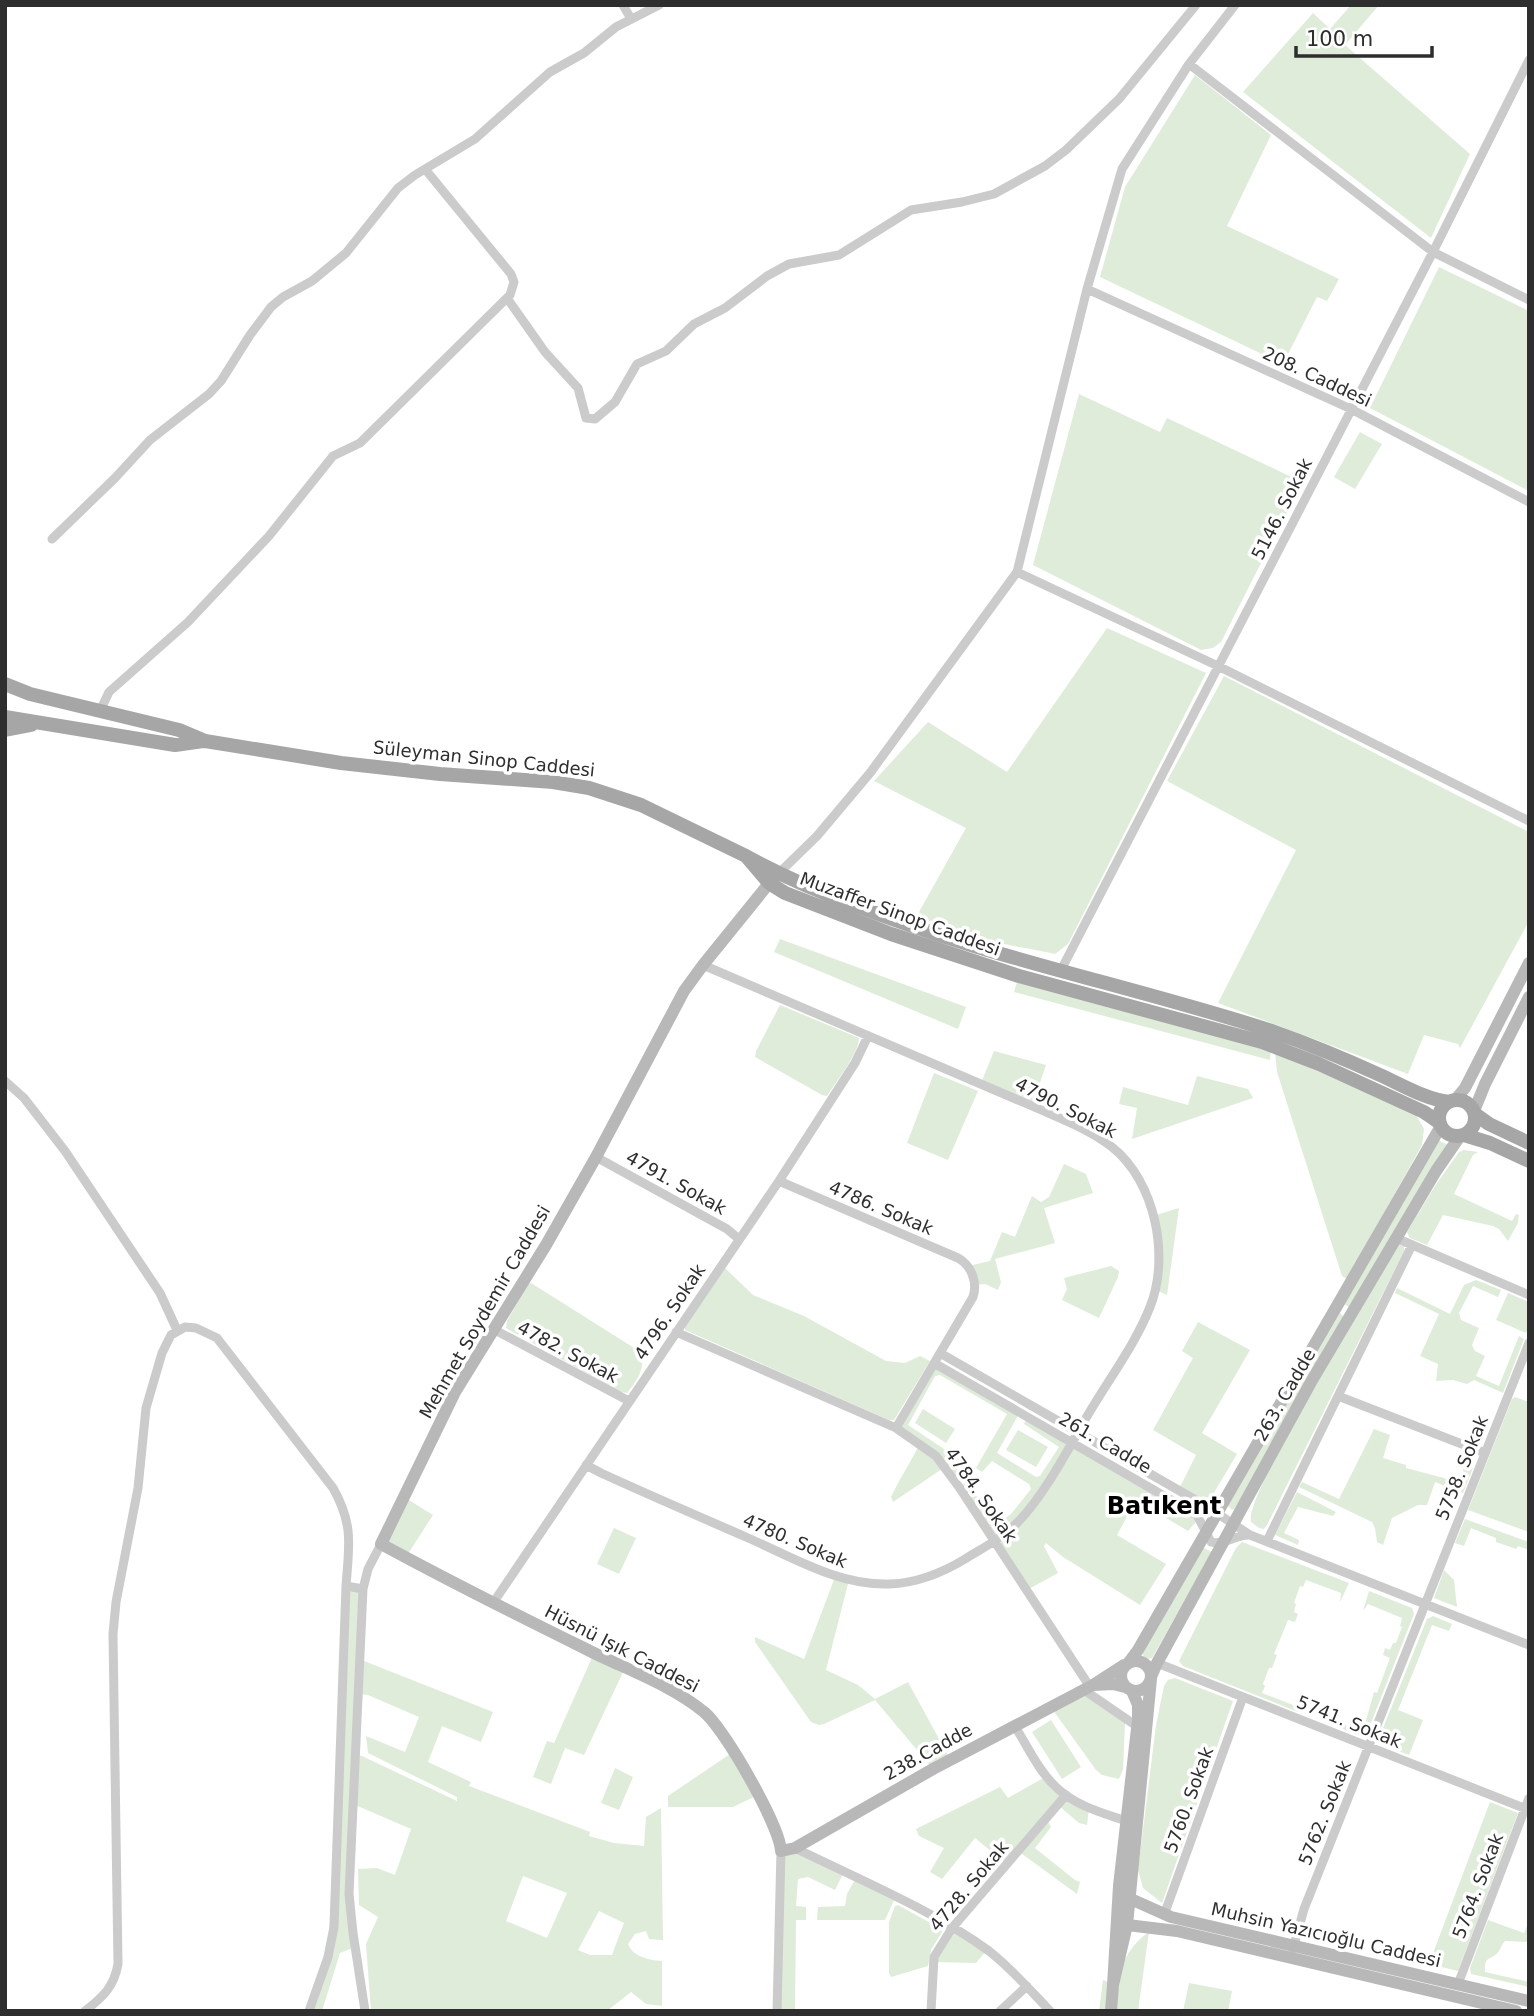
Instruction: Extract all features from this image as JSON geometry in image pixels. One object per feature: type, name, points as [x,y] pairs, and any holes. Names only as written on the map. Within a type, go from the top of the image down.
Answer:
[{"type":"main road","name":"Süleyman Sinop Caddesi","points":[[5,684],[30,694],[179,730],[205,741],[341,763],[552,782],[589,788],[641,805],[746,856]]},
{"type":"main road","name":"Süleyman Sinop Caddesi","points":[[5,717],[174,745],[205,741]]},
{"type":"main road","points":[[5,730],[40,723]]},
{"type":"main road","name":"Muzaffer Sinop Caddesi","points":[[746,856],[774,878],[785,893],[930,948],[1019,976],[1286,1051],[1426,1113],[1440,1124]]},
{"type":"main road","name":"Muzaffer Sinop Caddesi","points":[[774,878],[915,928],[1273,1032],[1336,1055],[1428,1097],[1452,1101]]},
{"type":"main road","name":"Mehmet Soydemir Caddesi","points":[[381,1544],[455,1392],[546,1245],[596,1157],[672,1012],[703,965],[774,878]]},
{"type":"main road","points":[[1529,963],[1465,1088],[1441,1111],[1440,1124],[1451,1136],[1483,1140],[1529,1161]]},
{"type":"main road","points":[[1462,1136],[1472,1129],[1474,1112],[1482,1089],[1529,997]]},
{"type":"main road","points":[[1452,1101],[1466,1102],[1489,1124],[1529,1143]]},
{"type":"main road","name":"263. Cadde","points":[[1126,1664],[1138,1650],[1440,1124]]},
{"type":"main road","name":"263. Cadde","points":[[1124,1896],[1151,1678],[1157,1663],[1311,1382],[1436,1171],[1462,1136]]},
{"type":"main road","name":"Hüsnü Işık Caddesi","points":[[381,1544],[661,1686],[705,1712],[719,1729],[765,1806],[777,1830],[781,1851]]},
{"type":"main road","points":[[1089,1687],[1113,1684],[1129,1689],[1142,1690],[1151,1678],[1150,1670],[1139,1660],[1126,1664],[1120,1675],[1129,1689],[1138,1705],[1138,1727],[1126,1821],[1124,1896],[1111,2011]]},
{"type":"main road","name":"238.Cadde","points":[[781,1851],[795,1848],[1014,1725],[1089,1687],[1126,1664]]},
{"type":"main road","name":"Muhsin Yazıcıoğlu Caddesi","points":[[1124,1896],[1164,1915],[1516,2011]]},
{"type":"main road","name":"Muhsin Yazıcıoğlu Caddesi","points":[[1121,1924],[1177,1931],[1292,1952],[1458,1984],[1529,2001]]},
{"type":"street","points":[[623,5],[631,19]]},
{"type":"street","points":[[52,539],[150,440],[215,388],[271,307],[335,262],[364,233],[391,195],[425,169],[475,139],[540,80],[584,53],[608,32],[659,5]]},
{"type":"street","points":[[507,299],[545,352],[578,388],[586,418],[595,419],[615,402],[637,364],[666,351],[694,324],[725,308],[776,271],[799,261],[839,255],[911,210],[994,194],[1045,166],[1066,150],[1119,99],[1196,5]]},
{"type":"street","points":[[774,878],[817,836],[870,773],[1017,572],[1087,289],[1122,169],[1189,64],[1236,5]]},
{"type":"street","name":"5146. Sokak","points":[[1060,972],[1529,60]]},
{"type":"street","points":[[1189,64],[1433,251],[1529,300]]},
{"type":"street","points":[[100,711],[109,692],[188,622],[269,536],[333,457],[360,443],[507,299],[513,285],[511,274],[425,169]]},
{"type":"street","name":"208. Caddesi","points":[[1087,289],[1351,409],[1529,502]]},
{"type":"street","points":[[1017,572],[1219,666],[1529,821]]},
{"type":"street","name":"4790. Sokak","points":[[703,965],[1032,1106],[1091,1134],[1118,1152],[1140,1184],[1150,1205],[1160,1256],[1157,1285],[1144,1321],[1072,1443]]},
{"type":"street","name":"4796. Sokak","points":[[493,1603],[779,1181],[855,1063],[868,1036]]},
{"type":"street","points":[[5,1081],[24,1098],[65,1152],[160,1293],[177,1330]]},
{"type":"street","name":"4791. Sokak","points":[[596,1157],[727,1229],[739,1239]]},
{"type":"street","name":"4786. Sokak","points":[[779,1181],[958,1258],[968,1266],[974,1280],[975,1292],[940,1353]]},
{"type":"street","points":[[1396,1238],[1529,1295]]},
{"type":"street","points":[[1267,1541],[1412,1245]]},
{"type":"street","points":[[85,2011],[107,1993],[113,1984],[118,1964],[114,1618],[138,1489],[149,1394],[162,1353],[171,1335],[185,1327],[196,1328],[217,1338],[332,1489],[343,1505],[349,1527],[334,1927],[328,1957],[309,2011]]},
{"type":"street","name":"4782. Sokak","points":[[494,1329],[629,1402]]},
{"type":"street","name":"4784. Sokak","points":[[676,1332],[895,1428],[924,1445],[936,1456],[995,1541],[1089,1687]]},
{"type":"street","name":"5758. Sokak","points":[[1425,1604],[1529,1343]]},
{"type":"street","points":[[895,1428],[940,1353]]},
{"type":"street","name":"261. Cadde","points":[[940,1353],[1217,1513],[1250,1535],[1529,1645]]},
{"type":"street","name":"261. Cadde","points":[[934,1363],[1197,1515],[1211,1542],[1223,1542]]},
{"type":"street","points":[[1338,1396],[1485,1453]]},
{"type":"street","name":"4780. Sokak","points":[[586,1465],[835,1577],[861,1583],[891,1584],[926,1578],[956,1564],[1010,1530],[1030,1508],[1072,1443]]},
{"type":"street","points":[[1223,1542],[1238,1535],[1250,1535]]},
{"type":"street","name":"Mehmet Soydemir Caddesi","points":[[365,2011],[349,1894],[363,1588],[368,1569],[381,1544]]},
{"type":"street","points":[[346,1586],[363,1588]]},
{"type":"street","name":"5762. Sokak","points":[[1292,1952],[1300,1920],[1425,1604]]},
{"type":"street","name":"5741. Sokak","points":[[1157,1663],[1527,1809]]},
{"type":"street","points":[[1089,1687],[1138,1727]]},
{"type":"street","name":"5760. Sokak","points":[[1164,1915],[1243,1697]]},
{"type":"street","points":[[1014,1725],[1051,1782],[1066,1795],[1088,1808],[1126,1821]]},
{"type":"street","name":"4728. Sokak","points":[[931,2011],[934,1958],[952,1928],[1066,1795]]},
{"type":"street","name":"5764. Sokak","points":[[1458,1984],[1529,1798]]},
{"type":"street","points":[[795,1848],[952,1928],[997,1958],[1050,2011]]},
{"type":"street","points":[[777,2011],[781,1851]]},
{"type":"street","points":[[1000,2011],[1027,1986]]},
{"type":"green space","points":[[1351,5],[1379,5],[1345,45],[1470,154],[1431,238],[1243,92],[1313,13],[1330,29]]},
{"type":"green space","points":[[1195,75],[1271,135],[1227,226],[1339,279],[1327,301],[1317,297],[1283,364],[1100,277],[1125,187]]},
{"type":"green space","points":[[1439,267],[1529,311],[1529,491],[1370,408]]},
{"type":"green space","points":[[1079,394],[1160,432],[1167,418],[1302,482],[1221,642],[1213,648],[1201,650],[1033,565]]},
{"type":"green space","points":[[1360,432],[1382,444],[1355,489],[1334,477]]},
{"type":"green space","points":[[1107,628],[1206,673],[1068,944],[1055,954],[962,934],[928,920],[919,912],[966,828],[874,781],[928,722],[1007,772]]},
{"type":"green space","points":[[1224,676],[1529,832],[1529,921],[1460,1048],[1458,1044],[1424,1035],[1408,1074],[1218,1003],[1296,850],[1167,781]]},
{"type":"green space","points":[[780,939],[966,1007],[958,1029],[774,952]]},
{"type":"green space","points":[[1019,976],[1271,1045],[1270,1060],[1014,992]]},
{"type":"green space","points":[[780,1005],[859,1038],[851,1059],[827,1096],[755,1057]]},
{"type":"green space","points":[[994,1051],[1046,1065],[1032,1106],[981,1083]]},
{"type":"green space","points":[[1275,1052],[1416,1115],[1424,1129],[1422,1145],[1347,1279],[1342,1276],[1277,1072]]},
{"type":"green space","points":[[934,1073],[978,1091],[948,1160],[907,1143]]},
{"type":"green space","points":[[1197,1076],[1248,1089],[1253,1098],[1132,1139],[1137,1108],[1119,1104],[1123,1087],[1188,1105]]},
{"type":"green space","points":[[1438,1140],[1448,1145],[1349,1307],[1344,1304]]},
{"type":"green space","points":[[1459,1152],[1478,1152],[1473,1155],[1454,1194],[1512,1221],[1516,1214],[1519,1215],[1518,1223],[1508,1241],[1499,1229],[1493,1226],[1443,1215],[1427,1245],[1410,1238],[1407,1232],[1435,1186]]},
{"type":"green space","points":[[1064,1164],[1086,1174],[1093,1193],[1044,1208],[1055,1243],[995,1259],[1001,1282],[998,1290],[985,1284],[975,1285],[968,1266],[990,1261],[1002,1232],[1015,1237],[1032,1196],[1041,1202],[1049,1197]]},
{"type":"green space","points":[[1179,1208],[1167,1295],[1156,1290],[1153,1216]]},
{"type":"green space","points":[[1399,1245],[1404,1246],[1404,1251],[1267,1525],[1264,1529],[1259,1528],[1251,1522],[1254,1503],[1268,1472],[1314,1387]]},
{"type":"green space","points":[[1111,1266],[1119,1271],[1118,1277],[1099,1318],[1062,1300],[1067,1289],[1064,1278]]},
{"type":"green space","points":[[725,1268],[753,1295],[804,1316],[886,1361],[905,1363],[920,1356],[930,1361],[894,1420],[685,1330],[685,1326]]},
{"type":"green space","points":[[1476,1280],[1501,1290],[1498,1297],[1473,1286],[1459,1313],[1461,1320],[1479,1328],[1472,1345],[1475,1351],[1485,1356],[1476,1376],[1499,1386],[1519,1336],[1524,1339],[1503,1393],[1474,1380],[1467,1384],[1453,1380],[1436,1381],[1438,1364],[1420,1356],[1439,1314],[1395,1293],[1397,1288],[1450,1314],[1464,1285]]},
{"type":"green space","points":[[531,1283],[639,1351],[642,1367],[627,1393],[618,1391],[506,1328],[507,1321]]},
{"type":"green space","points":[[1508,1293],[1529,1302],[1529,1327],[1526,1333],[1496,1320]]},
{"type":"green space","points":[[1340,1313],[1344,1317],[1232,1510],[1228,1506]]},
{"type":"green space","points":[[1198,1322],[1250,1350],[1202,1433],[1237,1454],[1206,1506],[1178,1491],[1196,1455],[1153,1430],[1193,1358],[1182,1351]]},
{"type":"green space","points":[[934,1363],[1020,1412],[997,1453],[1036,1477],[1040,1476],[1059,1447],[1024,1424],[1027,1416],[1197,1515],[1197,1521],[1188,1531],[1136,1500],[1117,1535],[1166,1564],[1140,1605],[1063,1557],[1046,1543],[1044,1546],[1058,1573],[1027,1590],[959,1487],[968,1484],[997,1524],[1011,1514],[1031,1489],[1029,1484],[992,1461],[982,1472],[976,1468],[1007,1414],[940,1375],[935,1376],[908,1425],[964,1465],[953,1478],[945,1467],[893,1502],[891,1497],[920,1443],[896,1428]]},
{"type":"green space","points":[[1515,1397],[1529,1402],[1529,1532],[1468,1510]]},
{"type":"green space","points":[[923,1409],[955,1429],[946,1443],[915,1423]]},
{"type":"green space","points":[[1374,1429],[1390,1435],[1383,1458],[1406,1465],[1406,1468],[1459,1482],[1465,1465],[1473,1468],[1463,1493],[1435,1482],[1427,1505],[1418,1505],[1392,1518],[1383,1545],[1377,1542],[1372,1522],[1299,1487],[1302,1482],[1339,1499]]},
{"type":"green space","points":[[1018,1430],[1048,1447],[1036,1467],[1006,1450]]},
{"type":"green space","points":[[1297,1492],[1336,1512],[1333,1516],[1298,1507],[1284,1533],[1299,1540],[1298,1545],[1275,1535]]},
{"type":"green space","points":[[404,1497],[433,1515],[406,1557],[381,1544]]},
{"type":"green space","points":[[1465,1519],[1529,1542],[1529,1550],[1496,1542],[1496,1538],[1471,1528],[1464,1546],[1455,1543]]},
{"type":"green space","points":[[614,1528],[636,1538],[619,1574],[597,1564]]},
{"type":"green space","points":[[1242,1542],[1349,1583],[1340,1602],[1341,1593],[1306,1580],[1303,1587],[1300,1586],[1294,1603],[1294,1612],[1298,1614],[1295,1622],[1288,1620],[1262,1693],[1298,1707],[1302,1700],[1298,1712],[1183,1666],[1179,1661],[1236,1548]]},
{"type":"green space","points":[[1202,1547],[1212,1552],[1152,1658],[1146,1659],[1142,1653]]},
{"type":"green space","points":[[1444,1570],[1454,1580],[1457,1607],[1434,1598]]},
{"type":"green space","points":[[835,1577],[849,1580],[826,1670],[858,1685],[875,1699],[908,1682],[950,1759],[933,1769],[875,1700],[824,1724],[811,1722],[755,1642],[755,1637],[804,1659]]},
{"type":"green space","points":[[346,1586],[363,1589],[359,1659],[493,1712],[481,1742],[442,1726],[428,1762],[471,1782],[469,1786],[590,1832],[589,1836],[614,1843],[644,1846],[646,1817],[661,1808],[663,1940],[649,1939],[646,1931],[635,1934],[628,1944],[638,1955],[662,1961],[662,2006],[646,2004],[631,1992],[607,2011],[371,2011],[366,1944],[378,1917],[359,1905],[358,1869],[377,1868],[395,1875],[411,1829],[353,1804],[349,1879],[355,1947],[340,1953],[322,2011],[309,2011],[328,1957]],"holes":[[[358,1694],[368,1695],[419,1717],[405,1752],[366,1736],[368,1753],[457,1797],[457,1801],[362,1756],[354,1755]],[[523,1876],[567,1893],[547,1938],[506,1921]],[[599,1911],[624,1923],[612,1955],[590,1955],[578,1950]]]},
{"type":"green space","points":[[1369,1591],[1412,1608],[1414,1614],[1365,1738],[1328,1723],[1330,1719],[1359,1731],[1362,1724],[1365,1724],[1374,1692],[1377,1693],[1390,1658],[1383,1655],[1385,1648],[1390,1650],[1393,1643],[1396,1643],[1402,1627],[1402,1618],[1368,1604],[1363,1611]]},
{"type":"green space","points":[[1433,1616],[1452,1624],[1449,1631],[1432,1625],[1398,1710],[1423,1720],[1409,1755],[1377,1743],[1427,1619]]},
{"type":"green space","points":[[594,1653],[625,1668],[584,1755],[565,1748],[551,1784],[533,1777],[547,1741],[554,1743]]},
{"type":"green space","points":[[1175,1678],[1233,1701],[1162,1903],[1143,1888],[1138,1870],[1156,1725],[1164,1686],[1168,1680]]},
{"type":"green space","points":[[1087,1695],[1125,1723],[1123,1769],[1119,1779],[1102,1775],[1096,1770],[1053,1710]]},
{"type":"green space","points":[[1051,1720],[1081,1767],[1062,1779],[1032,1732]]},
{"type":"green space","points":[[733,1752],[758,1795],[733,1807],[668,1807],[668,1796]]},
{"type":"green space","points":[[615,1768],[633,1777],[619,1810],[601,1803]]},
{"type":"green space","points":[[1047,1776],[1089,1808],[1087,1825],[1079,1823],[1058,1805],[1046,1818],[1051,1827],[1035,1848],[1080,1882],[1077,1894],[1018,1851],[1007,1864],[975,1838],[942,1879],[930,1872],[944,1848],[919,1836],[916,1829],[1000,1787],[1008,1798]]},
{"type":"green space","points":[[1490,1802],[1518,1813],[1458,1971],[1429,1964]]},
{"type":"green space","points":[[788,1850],[844,1872],[835,1890],[808,1877],[798,1879],[796,1906],[806,1907],[806,1920],[796,1920],[795,2011],[777,2011],[781,1851]]},
{"type":"green space","points":[[856,1878],[895,1898],[885,1920],[817,1920],[818,1907],[845,1906],[847,1894]]},
{"type":"green space","points":[[898,1905],[943,1930],[931,1950],[928,1966],[891,1977],[889,1922],[895,1906]]},
{"type":"green space","points":[[1488,1920],[1524,1933],[1529,1921],[1529,1942],[1505,1941],[1499,1951],[1487,1960],[1485,1972],[1529,1982],[1529,1987],[1471,1974],[1470,1968]]},
{"type":"green space","points":[[952,1928],[987,1950],[976,1963],[933,1962]]},
{"type":"green space","points":[[1149,1932],[1138,2011],[1099,2011],[1103,1980],[1113,1984],[1131,1949]]},
{"type":"green space","points":[[1189,1983],[1232,1991],[1228,2011],[1183,2011]]},
{"type":"district","name":"Batıkent","points":[[1164,1506]]}]
